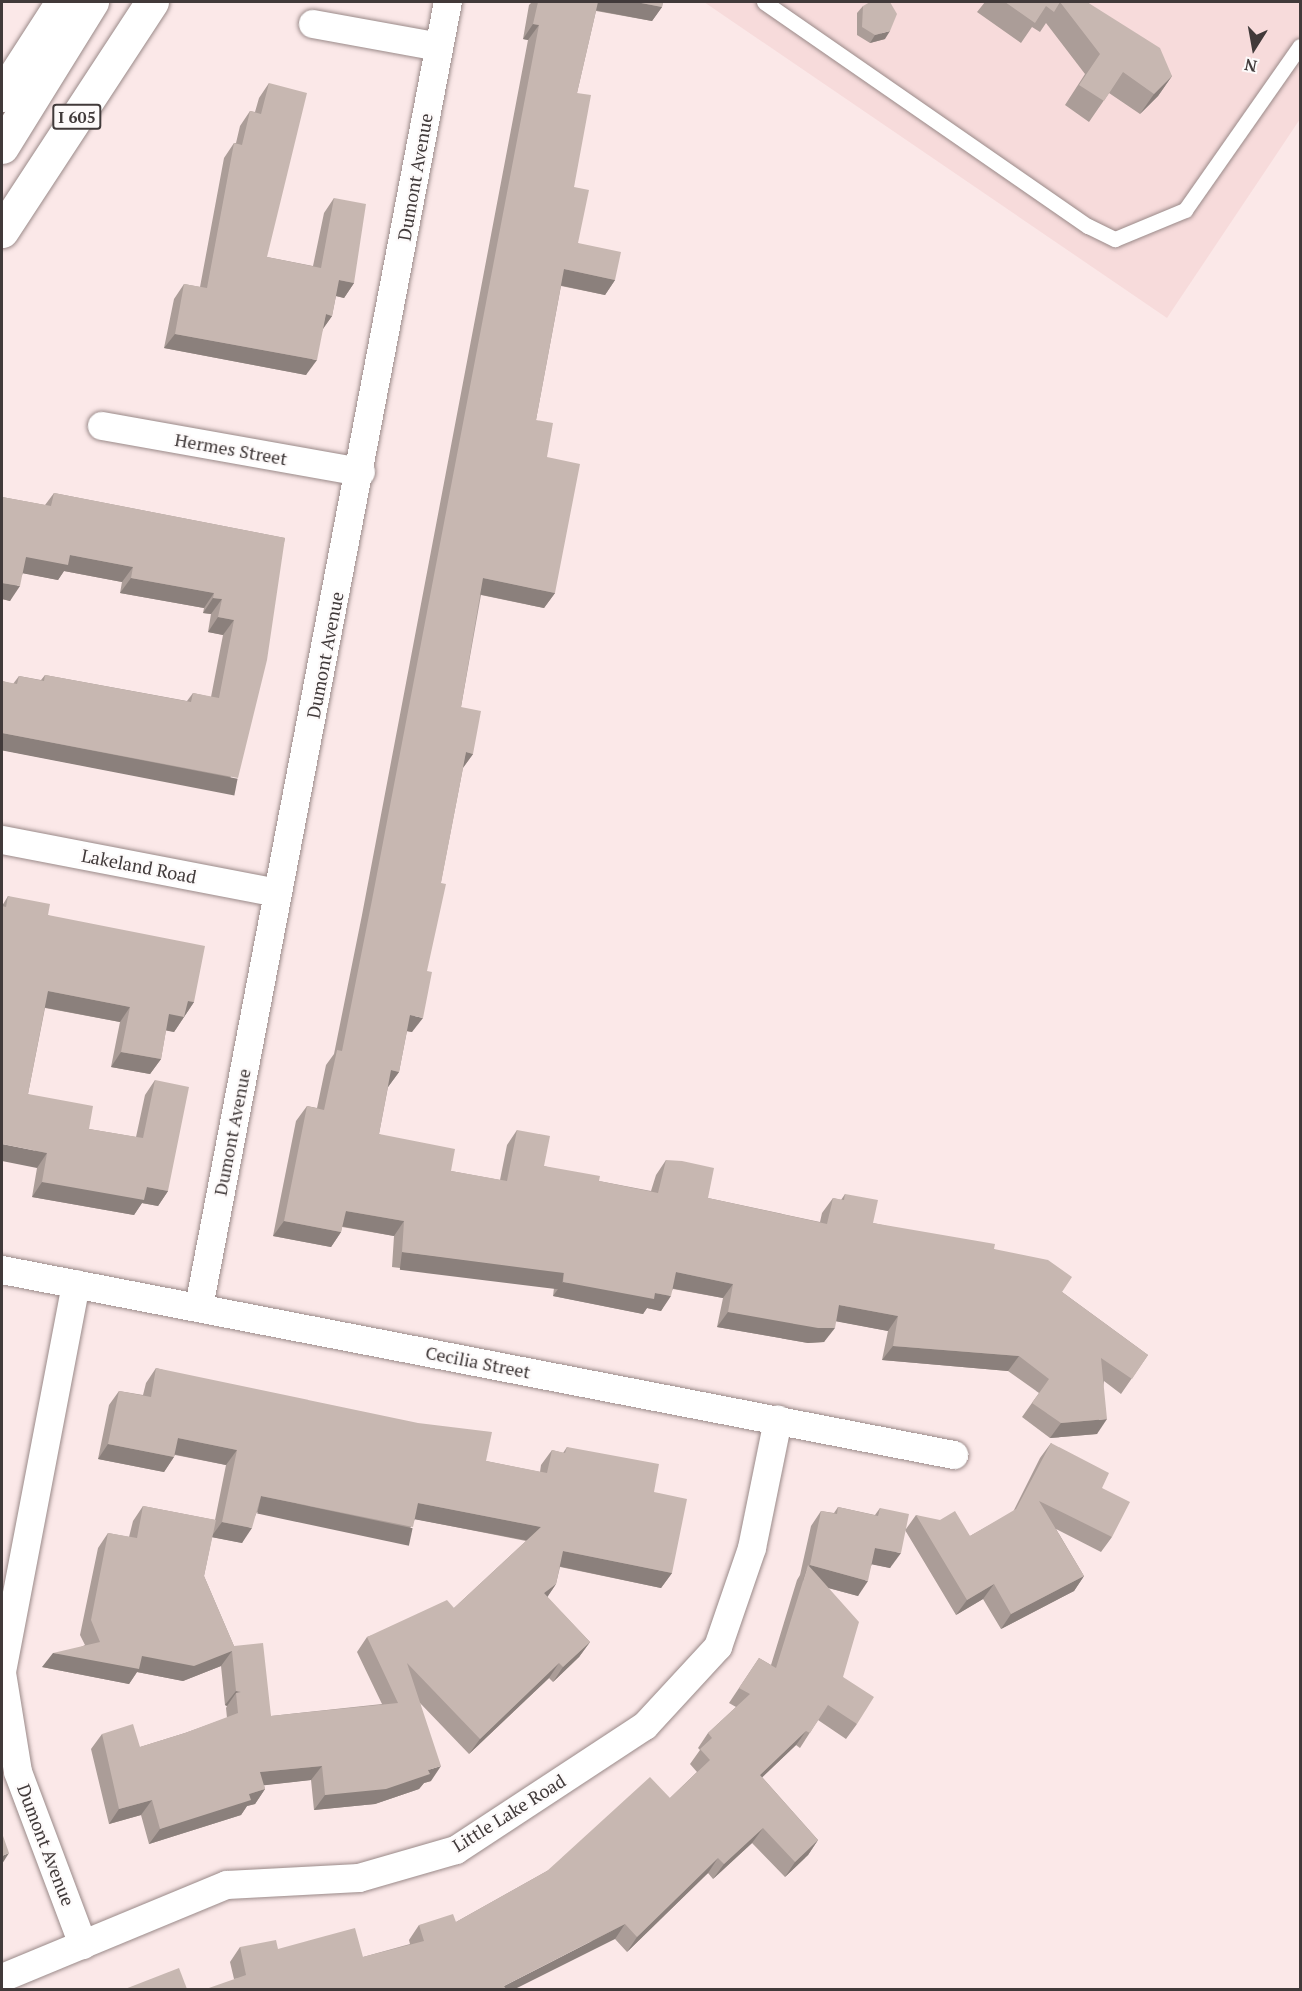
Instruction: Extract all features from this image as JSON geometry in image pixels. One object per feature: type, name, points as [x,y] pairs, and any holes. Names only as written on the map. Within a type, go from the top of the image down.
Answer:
[{"type":"highway","points":[[2,94],[62,2]]},
{"type":"highway","points":[[2,147],[92,2]]},
{"type":"highway","name":"I 605","points":[[2,231],[152,2]]},
{"type":"street","name":"Dumont Avenue","points":[[199,1307],[361,472],[448,2]]},
{"type":"street","points":[[313,24],[439,47]]},
{"type":"street","name":"Hermes Street","points":[[102,426],[361,472]]},
{"type":"street","name":"Lakeland Road","points":[[2,840],[278,893]]},
{"type":"street","name":"Cecilia Street","points":[[2,1270],[954,1455]]},
{"type":"street","name":"Dumont Avenue","points":[[75,1284],[2,1674],[18,1772],[83,1945]]},
{"type":"street","name":"Little Lake Road","points":[[2,1977],[227,1885],[360,1878],[456,1850],[645,1726],[718,1647],[752,1548],[778,1420]]},
{"type":"lane","points":[[764,2],[1088,226],[1115,239],[1185,210],[1300,46]]},
{"type":"shaded area","points":[[704,2],[1300,2],[1300,119],[1167,318]]},
{"type":"building","points":[[538,2],[598,2],[577,93],[591,95],[574,187],[589,190],[578,243],[621,252],[615,280],[564,269],[536,420],[553,423],[547,457],[580,464],[555,593],[483,578],[461,707],[481,711],[473,754],[466,752],[441,883],[446,884],[427,971],[432,972],[423,1018],[410,1015],[399,1072],[391,1070],[379,1134],[455,1149],[451,1171],[507,1181],[517,1130],[550,1136],[544,1166],[600,1176],[599,1181],[658,1193],[666,1160],[682,1161],[714,1168],[708,1198],[827,1224],[833,1198],[844,1200],[845,1194],[878,1200],[873,1223],[995,1244],[994,1249],[1048,1260],[1072,1277],[1062,1292],[1148,1355],[1132,1379],[1101,1358],[1107,1419],[1061,1423],[1032,1403],[1049,1379],[1019,1356],[893,1346],[898,1316],[839,1305],[835,1328],[818,1328],[728,1312],[733,1284],[676,1272],[671,1296],[655,1293],[654,1299],[563,1282],[564,1273],[402,1252],[404,1221],[346,1211],[341,1232],[284,1221],[307,1106],[324,1110],[337,1050],[342,1051],[539,25],[533,24]]},
{"type":"building","points":[[636,2],[663,2],[662,7]]},
{"type":"building","points":[[870,2],[890,2],[897,14],[890,31],[875,35],[862,27],[863,6]]},
{"type":"building","points":[[1005,2],[1060,2],[1054,12],[1046,6],[1035,23]]},
{"type":"building","points":[[1060,2],[1087,2],[1160,48],[1172,76],[1154,94],[1123,72],[1104,101],[1079,85],[1100,54]]},
{"type":"building","points":[[269,83],[307,93],[267,257],[321,268],[334,198],[366,204],[354,283],[339,280],[332,316],[326,314],[317,360],[175,334],[184,284],[207,288],[234,143],[242,145],[250,111],[261,114]]},
{"type":"building","points":[[54,493],[285,538],[267,660],[238,778],[2,733],[2,681],[17,684],[19,676],[44,681],[45,675],[191,702],[193,693],[219,698],[234,620],[218,617],[222,599],[213,598],[214,593],[131,578],[133,567],[70,555],[68,565],[26,557],[20,586],[2,583],[2,497],[51,506]]},
{"type":"building","points":[[8,896],[50,904],[48,915],[205,946],[194,1002],[188,1001],[184,1017],[169,1014],[161,1059],[121,1052],[130,1007],[48,991],[28,1094],[93,1106],[89,1129],[143,1138],[155,1080],[189,1087],[168,1191],[147,1187],[144,1200],[42,1182],[47,1153],[2,1144],[2,906],[6,907]]},
{"type":"building","points":[[156,1368],[418,1423],[492,1432],[486,1461],[547,1473],[552,1450],[565,1453],[567,1447],[659,1464],[654,1492],[687,1499],[672,1573],[563,1551],[556,1584],[544,1593],[590,1642],[563,1667],[559,1663],[480,1739],[407,1663],[441,1766],[428,1770],[430,1774],[386,1789],[325,1795],[322,1766],[260,1772],[265,1789],[249,1794],[251,1800],[160,1829],[152,1800],[119,1809],[102,1734],[133,1724],[140,1747],[238,1713],[236,1693],[241,1692],[236,1691],[232,1651],[194,1666],[142,1656],[139,1669],[53,1653],[100,1642],[91,1620],[108,1533],[137,1538],[143,1506],[216,1520],[204,1576],[234,1646],[263,1643],[271,1716],[398,1703],[367,1637],[447,1600],[454,1608],[541,1527],[418,1503],[413,1527],[261,1496],[252,1528],[222,1522],[237,1450],[178,1438],[174,1457],[108,1444],[119,1391],[151,1397]]},
{"type":"building","points":[[1051,1443],[1109,1473],[1102,1488],[1130,1502],[1112,1537],[1039,1501],[1084,1576],[1011,1614],[994,1584],[967,1600],[916,1515],[940,1520],[955,1511],[970,1536],[1016,1509]]},
{"type":"building","points":[[838,1507],[878,1516],[880,1508],[909,1514],[901,1553],[875,1548],[868,1581],[810,1565],[821,1511],[837,1514]]},
{"type":"building","points":[[808,1565],[859,1622],[843,1677],[874,1697],[857,1724],[828,1705],[810,1733],[806,1731],[760,1775],[818,1840],[795,1862],[763,1828],[724,1864],[718,1858],[637,1937],[625,1924],[504,1986],[506,1989],[206,1989],[246,1975],[240,1947],[276,1940],[278,1949],[355,1928],[363,1957],[424,1941],[419,1925],[453,1914],[456,1922],[547,1871],[650,1777],[670,1798],[710,1760],[700,1749],[712,1738],[708,1733],[750,1694],[739,1688],[759,1658],[776,1668]]},
{"type":"building","points":[[2,1833],[9,1853],[2,1856]]},
{"type":"building","points":[[179,1968],[187,1989],[125,1989]]}]
